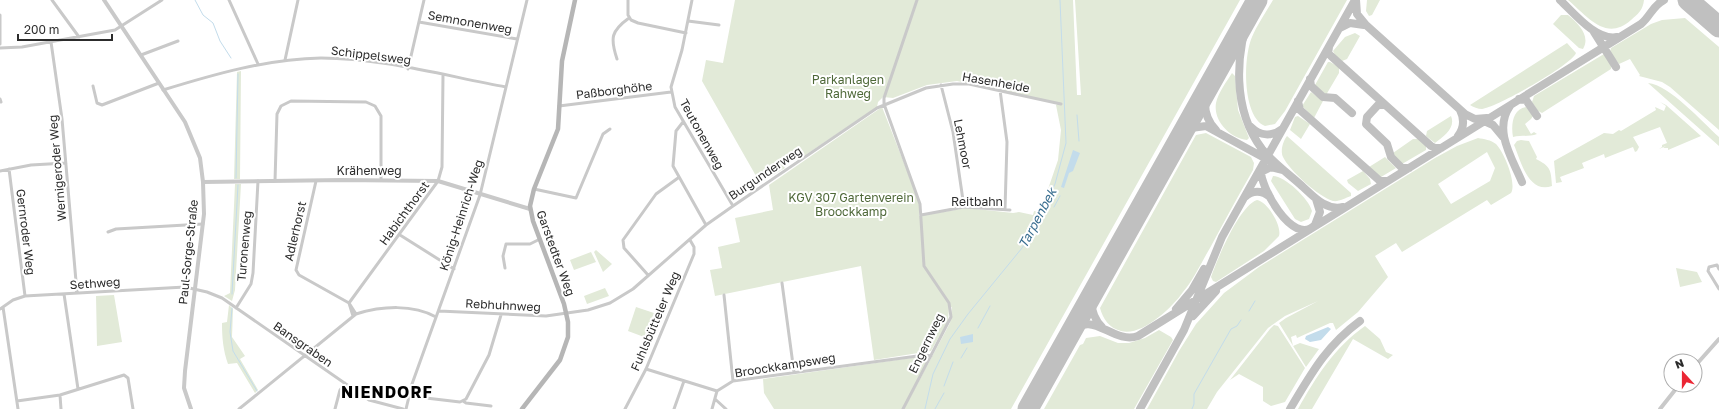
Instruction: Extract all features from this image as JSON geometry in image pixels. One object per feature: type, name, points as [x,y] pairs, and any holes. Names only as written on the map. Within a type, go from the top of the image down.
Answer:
[{"type":"main road","name":"Garstedter Weg","points":[[522,409],[562,356],[568,337],[566,313],[530,209],[534,189],[558,129],[562,61],[575,0]]},
{"type":"street","points":[[52,0],[79,37]]},
{"type":"street","name":"Paul-Sorge-Straße","points":[[104,0],[164,90],[191,134],[200,158],[203,182],[203,224],[184,388],[191,409]]},
{"type":"street","points":[[0,48],[22,47],[114,30],[162,0]]},
{"type":"street","points":[[229,0],[258,64]]},
{"type":"street","points":[[286,60],[298,0]]},
{"type":"street","points":[[408,69],[424,0]]},
{"type":"street","name":"König-Heinrich-Weg","points":[[404,409],[480,195],[527,0]]},
{"type":"street","points":[[628,0],[627,8],[629,18],[638,24],[686,33]]},
{"type":"street","name":"Teutonenweg","points":[[692,0],[686,33],[671,92],[675,107],[683,122],[733,206]]},
{"type":"street","points":[[884,104],[884,98],[917,0]]},
{"type":"street","points":[[0,15],[0,44]]},
{"type":"street","points":[[617,59],[614,49],[613,36],[619,26],[629,18]]},
{"type":"street","points":[[688,21],[719,25]]},
{"type":"street","name":"Semnonenweg","points":[[419,22],[517,39]]},
{"type":"street","points":[[141,56],[178,41]]},
{"type":"street","name":"Wernigeroder Weg","points":[[50,42],[66,163],[77,293]]},
{"type":"street","name":"Schippelsweg","points":[[164,90],[258,64],[286,60],[345,59],[506,87]]},
{"type":"street","name":"Habichthorst","points":[[349,303],[438,182],[442,167],[443,75]]},
{"type":"street","points":[[93,86],[97,103],[102,104],[159,83]]},
{"type":"street","name":"Hasenheide","points":[[884,104],[926,88],[941,85],[969,84],[1061,104]]},
{"type":"street","name":"Lehmoor","points":[[941,85],[957,155],[964,207]]},
{"type":"street","points":[[1000,90],[1007,142],[1005,209]]},
{"type":"street","name":"Paßborghöhe","points":[[559,106],[671,92]]},
{"type":"street","points":[[275,181],[277,114],[281,106],[291,101],[366,102],[375,106],[381,116],[381,180]]},
{"type":"street","name":"Burgunderweg","points":[[566,313],[593,309],[610,303],[625,294],[706,225],[884,104]]},
{"type":"street","name":"Engernweg","points":[[884,104],[919,200],[924,266],[946,298],[951,311],[949,322],[903,409]]},
{"type":"street","points":[[683,122],[677,128],[673,166],[678,178],[706,225]]},
{"type":"street","points":[[534,189],[576,198],[603,134],[610,129]]},
{"type":"street","points":[[0,171],[31,165],[66,163]]},
{"type":"street","name":"Gernroder Weg","points":[[9,169],[25,296]]},
{"type":"street","points":[[648,275],[624,248],[623,240],[656,194],[678,178]]},
{"type":"street","name":"Krähenweg","points":[[203,182],[381,180],[438,182],[530,209]]},
{"type":"street","name":"Turonenweg","points":[[236,308],[251,284],[258,181]]},
{"type":"street","name":"Adlerhorst","points":[[316,181],[296,270],[299,275],[349,303]]},
{"type":"street","name":"Reitbahn","points":[[921,215],[964,207],[1010,210]]},
{"type":"street","points":[[108,232],[116,229],[203,224]]},
{"type":"street","points":[[400,235],[454,269]]},
{"type":"street","points":[[505,268],[503,256],[506,244],[530,244],[540,239]]},
{"type":"street","name":"Fuhlsbütteler Weg","points":[[625,409],[646,369],[694,254],[694,247],[690,240]]},
{"type":"street","points":[[1719,269],[1717,264],[1709,267],[1708,270],[1719,289]]},
{"type":"street","points":[[782,283],[794,372]]},
{"type":"street","name":"Sethweg","points":[[1,308],[13,300],[25,296],[184,287],[196,289]]},
{"type":"street","name":"Bansgraben","points":[[196,289],[215,294],[369,400],[404,409]]},
{"type":"street","points":[[64,294],[78,389]]},
{"type":"street","points":[[724,295],[733,381]]},
{"type":"street","points":[[349,303],[355,315]]},
{"type":"street","points":[[1,308],[18,409]]},
{"type":"street","points":[[239,409],[355,315],[375,309],[393,308],[420,310],[436,317]]},
{"type":"street","name":"Rebhuhnweg","points":[[439,311],[539,316],[566,313]]},
{"type":"street","points":[[463,401],[471,391],[489,356],[501,315]]},
{"type":"street","points":[[1703,357],[1719,339]]},
{"type":"street","name":"Broockkampsweg","points":[[717,391],[733,381],[925,354],[931,356]]},
{"type":"street","points":[[646,369],[717,391],[712,409]]},
{"type":"street","points":[[17,401],[60,395],[126,375],[128,378],[133,409]]},
{"type":"street","points":[[674,409],[684,381]]},
{"type":"street","points":[[335,409],[340,390],[345,383]]},
{"type":"street","points":[[1660,409],[1672,393]]},
{"type":"street","points":[[60,395],[62,409]]},
{"type":"street","points":[[409,396],[463,401],[466,404],[491,406]]},
{"type":"street","points":[[715,399],[726,409]]},
{"type":"green space","points":[[735,0],[1073,0],[1077,95],[1081,95],[1075,0],[1240,0],[1011,409],[904,409],[950,323],[952,307],[949,308],[948,321],[931,351],[874,360],[861,266],[715,296],[710,270],[722,268],[718,247],[740,242],[735,218],[773,210],[769,185],[882,107],[919,201],[919,216],[967,208],[1013,213],[1019,212],[1033,215],[1034,211],[1038,212],[1046,195],[1058,160],[1061,130],[1056,105],[1058,103],[957,81],[927,85],[893,98],[883,97],[878,102],[877,107],[798,160],[794,153],[780,160],[785,168],[760,183],[702,81],[706,60],[723,63]]},
{"type":"green space","points":[[1273,0],[1347,0],[1285,111],[1275,124],[1265,126],[1257,120],[1252,111],[1246,86],[1246,72],[1249,46],[1252,37]]},
{"type":"green space","points":[[1367,0],[1380,0],[1372,15],[1369,16],[1366,11]]},
{"type":"green space","points":[[1568,0],[1644,0],[1640,12],[1636,16],[1622,26],[1613,29],[1605,28],[1590,20]]},
{"type":"green space","points":[[1561,15],[1568,15],[1582,30],[1585,39],[1583,49],[1579,48],[1553,24]]},
{"type":"green space","points":[[1685,18],[1719,47],[1719,130],[1670,87],[1662,82],[1639,76],[1640,75],[1630,59],[1619,64],[1610,52],[1611,48],[1651,24],[1662,20]]},
{"type":"green space","points":[[1355,33],[1360,36],[1347,59],[1342,61],[1333,51],[1345,37]]},
{"type":"green space","points":[[1567,43],[1576,53],[1572,59],[1549,75],[1517,94],[1490,107],[1480,109],[1470,105]]},
{"type":"green space","points":[[1604,54],[1611,64],[1611,69],[1542,113],[1538,111],[1532,102],[1534,96]]},
{"type":"green space","points":[[1328,62],[1339,67],[1339,73],[1326,95],[1315,85]]},
{"type":"green space","points":[[241,71],[240,179],[234,179],[237,72]]},
{"type":"green space","points":[[1232,73],[1235,76],[1238,110],[1249,138],[1247,140],[1235,136],[1224,128],[1217,116],[1217,99]]},
{"type":"green space","points":[[1648,83],[1657,85],[1676,97],[1719,137],[1719,146]]},
{"type":"green space","points":[[1311,92],[1323,101],[1314,118],[1302,106]]},
{"type":"green space","points":[[1660,102],[1666,105],[1701,136],[1668,150],[1668,148],[1663,148],[1666,146],[1659,149],[1662,145],[1667,143],[1660,127],[1633,137],[1639,147],[1637,151],[1635,152],[1633,147],[1605,158],[1604,154],[1582,163],[1584,168],[1560,177],[1562,182],[1556,183],[1554,161],[1604,133],[1613,134],[1619,130],[1621,131],[1656,110],[1655,107],[1664,111],[1666,106]]},
{"type":"green space","points":[[1526,107],[1533,116],[1525,124],[1531,134],[1534,132],[1537,134],[1513,137],[1512,128],[1515,114],[1521,108]]},
{"type":"green space","points":[[1298,116],[1310,124],[1301,139],[1290,130],[1295,117]]},
{"type":"green space","points":[[1451,116],[1451,128],[1442,138],[1435,143],[1426,136],[1427,131]]},
{"type":"green space","points":[[1206,133],[1251,157],[1254,163],[1253,170],[1194,276],[1178,299],[1164,313],[1147,326],[1129,332],[1117,330],[1107,322],[1100,308],[1196,135]]},
{"type":"green space","points":[[1287,136],[1351,193],[1351,196],[1333,201],[1313,189],[1291,169],[1283,157],[1282,152],[1282,146]]},
{"type":"green space","points":[[1478,138],[1496,144],[1503,154],[1509,168],[1512,182],[1511,193],[1491,205],[1487,200],[1402,252],[1396,243],[1375,256],[1388,277],[1358,312],[1336,330],[1333,323],[1330,323],[1297,338],[1296,335],[1291,337],[1293,346],[1279,323],[1318,301],[1285,316],[1268,328],[1217,392],[1207,409],[1147,409],[1179,351],[1196,324],[1224,293],[1259,267],[1435,158],[1457,146]],"holes":[[[1487,152],[1495,168],[1490,181],[1451,204],[1438,184]]]},
{"type":"green space","points":[[1413,139],[1418,139],[1426,146],[1426,150],[1402,164],[1392,155]]},
{"type":"green space","points":[[1517,141],[1529,141],[1537,157],[1536,159],[1547,166],[1551,176],[1552,186],[1544,187],[1531,181],[1523,167],[1514,145]]},
{"type":"green space","points":[[1385,157],[1396,168],[1381,177],[1369,167]]},
{"type":"green space","points":[[1363,171],[1370,179],[1371,184],[1358,191],[1348,183],[1347,180]]},
{"type":"green space","points":[[1273,176],[1284,180],[1302,195],[1312,211],[1309,219],[1301,222],[1295,219],[1271,181]]},
{"type":"green space","points":[[235,184],[241,184],[235,290],[232,301],[224,296],[230,293]]},
{"type":"green space","points":[[1257,200],[1266,205],[1270,210],[1278,226],[1279,236],[1264,251],[1216,282],[1213,281],[1211,277],[1230,234],[1243,212],[1250,204]]},
{"type":"green space","points":[[596,250],[612,264],[603,272],[594,252]]},
{"type":"green space","points":[[591,252],[596,262],[574,270],[570,260]]},
{"type":"green space","points":[[1676,268],[1697,272],[1702,282],[1680,287]]},
{"type":"green space","points":[[605,288],[609,296],[587,304],[584,296]]},
{"type":"green space","points":[[114,295],[122,342],[97,346],[96,296]]},
{"type":"green space","points":[[229,305],[233,309],[232,337],[245,356],[240,359],[258,390],[255,393],[237,363],[228,364],[226,359],[223,344],[222,323],[227,322]]},
{"type":"green space","points":[[636,307],[654,313],[644,337],[628,331]]},
{"type":"green space","points":[[1274,325],[1278,326],[1305,368],[1285,402],[1271,406],[1263,401],[1263,387],[1239,374],[1230,380]]},
{"type":"green space","points":[[1365,326],[1380,339],[1386,352],[1393,355],[1388,359],[1353,339],[1312,409],[1298,409],[1319,374],[1335,353]]},
{"type":"green space","points":[[1159,330],[1171,337],[1173,340],[1134,409],[1044,409],[1080,345],[1083,344],[1086,338],[1100,336],[1118,343],[1129,343],[1145,338]]},
{"type":"green space","points":[[1300,343],[1319,349],[1306,367],[1293,346]]},
{"type":"green space","points":[[925,356],[927,363],[903,409],[774,409],[764,393],[763,379]]},
{"type":"water","points":[[1073,150],[1080,153],[1073,171],[1069,173],[1064,188],[1061,187]]},
{"type":"water","points":[[1328,327],[1331,329],[1321,340],[1310,342],[1305,339],[1306,336]]},
{"type":"water","points":[[973,334],[973,342],[961,344],[960,337]]},
{"type":"waterway","points":[[195,0],[203,15],[213,23],[220,41],[231,58]]},
{"type":"waterway","name":"Tarpenbek","points":[[925,409],[933,374],[950,339],[968,314],[1022,248],[1036,225],[1055,184],[1066,143],[1060,0]]},
{"type":"waterway","points":[[236,178],[238,74]]},
{"type":"waterway","points":[[1077,115],[1079,141]]},
{"type":"waterway","points":[[232,294],[238,185]]},
{"type":"waterway","points":[[1054,207],[1060,196]]},
{"type":"waterway","points":[[1249,311],[1255,301]]},
{"type":"waterway","points":[[978,328],[990,306]]},
{"type":"waterway","points":[[232,308],[230,332],[233,351],[257,391]]},
{"type":"waterway","points":[[1192,409],[1194,404],[1194,394],[1231,329],[1237,326],[1241,320]]},
{"type":"waterway","points":[[961,358],[967,348]]},
{"type":"waterway","points":[[944,386],[953,362]]},
{"type":"waterway","points":[[935,409],[944,393]]},
{"type":"taxiway","points":[[1140,409],[1184,330],[1222,237],[1355,0]]},
{"type":"taxiway","points":[[1356,0],[1357,14],[1366,25],[1465,114],[1475,119],[1487,118]]},
{"type":"taxiway","points":[[1560,0],[1593,30],[1601,35],[1617,37]]},
{"type":"taxiway","points":[[1070,334],[1078,327],[1086,324],[1094,325],[1120,336],[1138,336],[1641,24],[1654,8],[1664,0]]},
{"type":"taxiway","points":[[1251,10],[1242,45],[1239,81],[1245,117],[1252,133],[1262,149],[1271,159],[1316,199],[1331,207],[1343,207]]},
{"type":"taxiway","points":[[1340,28],[1350,23],[1364,25]]},
{"type":"taxiway","points":[[1594,32],[1616,67]]},
{"type":"taxiway","points":[[1329,47],[1328,53],[1331,56],[1431,146],[1441,148]]},
{"type":"taxiway","points":[[1310,79],[1311,86],[1323,97],[1335,98],[1352,113]]},
{"type":"taxiway","points":[[1207,89],[1205,100],[1207,116],[1212,126],[1216,130]]},
{"type":"taxiway","points":[[1519,99],[1526,100],[1537,116]]},
{"type":"taxiway","points":[[1298,101],[1300,110],[1380,181],[1387,181]]},
{"type":"taxiway","points":[[1385,105],[1378,105],[1367,117],[1366,124],[1387,144],[1391,157],[1402,168],[1409,168]]},
{"type":"taxiway","points":[[1510,106],[1505,115],[1503,125],[1504,134],[1509,154],[1522,182]]},
{"type":"taxiway","points":[[1458,136],[1462,130],[1463,124],[1463,117],[1460,110]]},
{"type":"taxiway","points":[[1482,120],[1493,125],[1503,137]]},
{"type":"taxiway","points":[[1181,136],[1191,128],[1206,126],[1270,161]]},
{"type":"taxiway","points":[[1251,127],[1262,134],[1270,134],[1278,132],[1282,129]]},
{"type":"taxiway","points":[[1259,173],[1271,167],[1283,170]]},
{"type":"taxiway","points":[[1261,168],[1265,187],[1271,199],[1287,221],[1297,228],[1306,230],[1315,225],[1320,212],[1316,199]]},
{"type":"taxiway","points":[[1245,197],[1254,192],[1264,193],[1270,197]]},
{"type":"taxiway","points":[[1176,309],[1192,290],[1204,269]]},
{"type":"taxiway","points":[[1193,316],[1216,291]]},
{"type":"taxiway","points":[[1093,292],[1092,302],[1094,315],[1102,327]]},
{"type":"taxiway","points":[[1290,409],[1320,361],[1338,340],[1360,321]]},
{"type":"runway","points":[[1028,409],[1257,0]]},
{"type":"runway","points":[[1688,0],[1719,27]]},
{"type":"district","name":"NIENDORF","points":[[387,392]]},
{"type":"park label","name":"Parkanlagen Rahweg","points":[[848,86]]},
{"type":"park label","name":"KGV 307 Gartenverein Broockkamp","points":[[851,204]]}]
